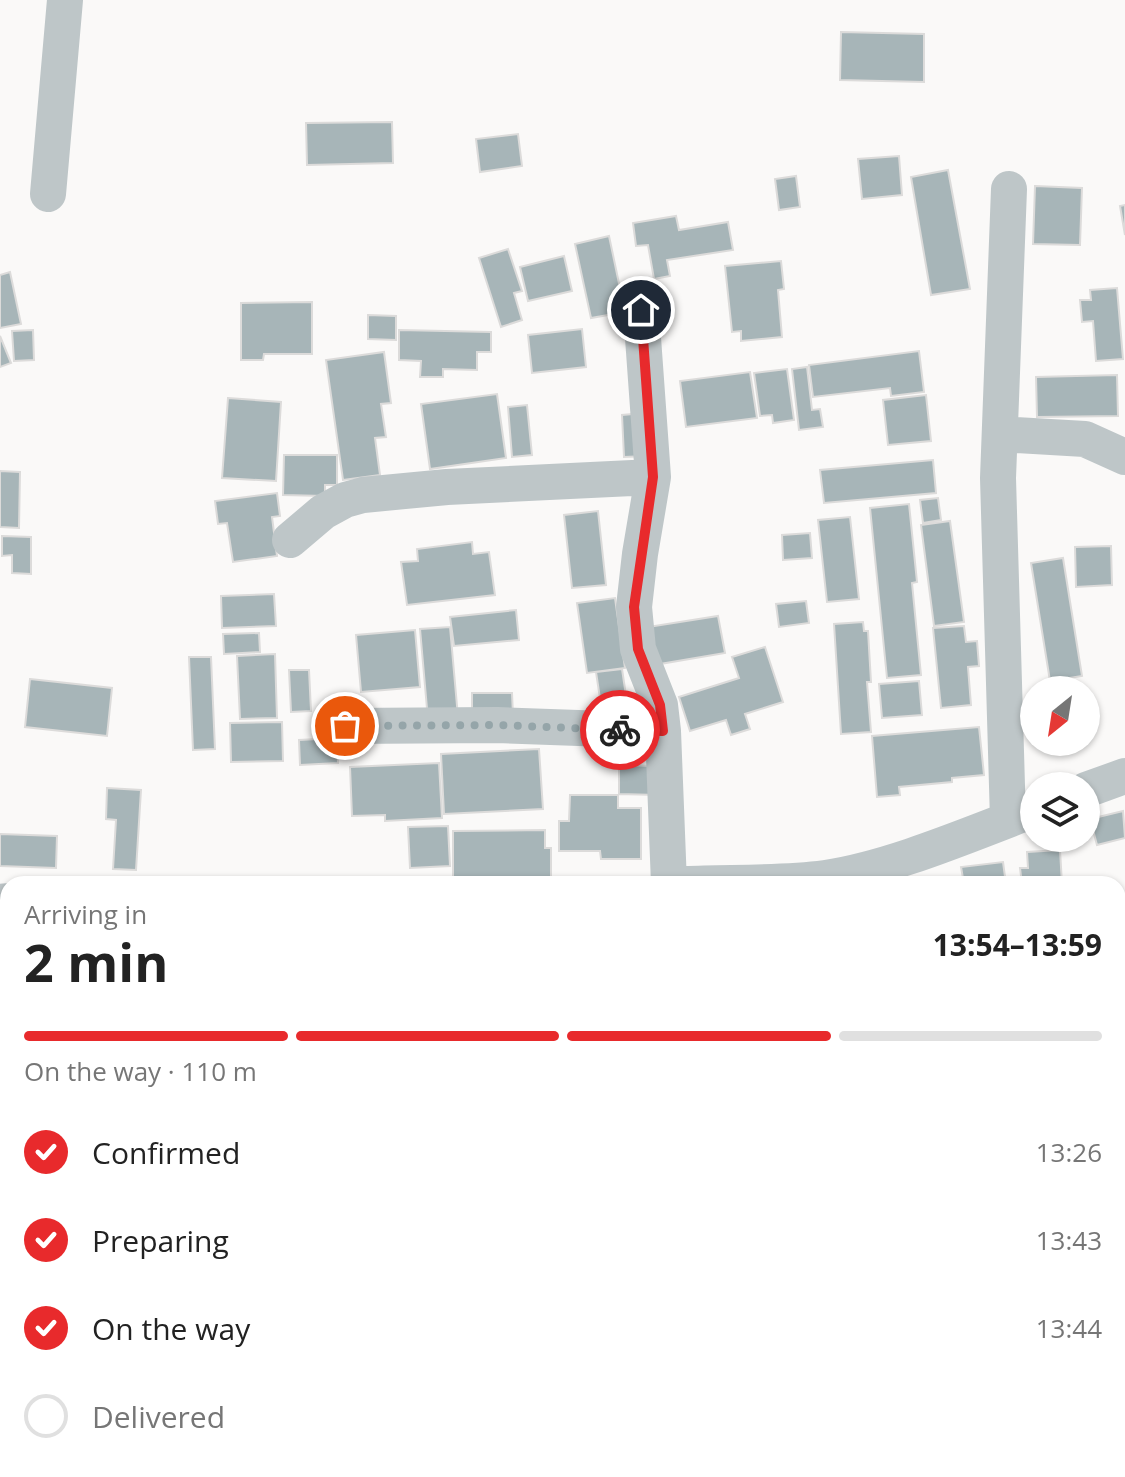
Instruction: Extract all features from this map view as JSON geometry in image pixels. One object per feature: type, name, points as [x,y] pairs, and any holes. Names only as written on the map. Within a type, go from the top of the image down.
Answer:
[{"type":"street","points":[[48,194],[65,0]]},
{"type":"street","points":[[1009,189],[998,478],[1020,800]]},
{"type":"street","points":[[641,310],[653,477],[634,607],[638,649],[660,705],[669,876]]},
{"type":"street","points":[[1000,434],[1085,439],[1125,457]]},
{"type":"street","points":[[290,540],[323,512],[345,500],[363,495],[447,487],[653,477]]},
{"type":"street","points":[[345,726],[497,725],[663,731]]},
{"type":"street","points":[[1100,785],[1125,776]]},
{"type":"street","points":[[846,876],[901,871],[1020,815]]},
{"type":"building","points":[[841,32],[924,34],[924,82],[840,80]]},
{"type":"building","points":[[392,122],[393,163],[307,165],[306,123]]},
{"type":"building","points":[[518,134],[522,166],[480,172],[476,139]]},
{"type":"building","points":[[899,156],[902,195],[862,199],[858,159]]},
{"type":"building","points":[[948,170],[970,289],[931,295],[911,177]]},
{"type":"building","points":[[796,176],[800,207],[779,210],[775,179]]},
{"type":"building","points":[[1035,186],[1082,188],[1080,245],[1033,244]]},
{"type":"building","points":[[1125,205],[1125,235],[1120,206]]},
{"type":"building","points":[[676,216],[679,230],[728,222],[733,250],[667,260],[670,276],[654,279],[648,245],[636,246],[633,223]]},
{"type":"building","points":[[609,236],[625,312],[591,318],[575,244]]},
{"type":"building","points":[[508,249],[522,291],[514,293],[522,320],[501,327],[479,258]]},
{"type":"building","points":[[564,256],[572,291],[528,301],[520,267]]},
{"type":"building","points":[[781,261],[784,289],[778,290],[782,337],[741,341],[741,331],[732,332],[725,266]]},
{"type":"building","points":[[10,272],[21,324],[0,328],[0,275]]},
{"type":"building","points":[[1117,288],[1123,359],[1096,361],[1093,321],[1082,322],[1080,300],[1091,300],[1090,290]]},
{"type":"building","points":[[312,302],[312,354],[264,354],[263,360],[241,360],[241,303]]},
{"type":"building","points":[[368,315],[396,316],[396,340],[368,339]]},
{"type":"building","points":[[582,329],[586,367],[532,373],[528,335]]},
{"type":"building","points":[[33,330],[34,360],[14,361],[12,331]]},
{"type":"building","points":[[399,330],[491,332],[491,352],[477,352],[477,370],[443,369],[443,377],[420,377],[421,361],[399,360]]},
{"type":"building","points":[[0,336],[11,363],[0,367]]},
{"type":"building","points":[[919,351],[924,392],[891,396],[890,388],[813,397],[809,365]]},
{"type":"building","points":[[384,352],[391,403],[381,404],[386,437],[375,438],[380,475],[343,480],[326,360]]},
{"type":"building","points":[[807,367],[812,410],[820,409],[823,427],[799,430],[792,369]]},
{"type":"building","points":[[787,369],[794,420],[773,423],[772,415],[760,416],[754,373]]},
{"type":"building","points":[[750,372],[757,418],[686,427],[680,381]]},
{"type":"building","points":[[1117,375],[1118,416],[1037,417],[1036,377]]},
{"type":"building","points":[[497,394],[506,458],[430,469],[421,404]]},
{"type":"building","points":[[926,395],[931,441],[888,445],[883,400]]},
{"type":"building","points":[[228,398],[281,402],[276,481],[222,478]]},
{"type":"building","points":[[527,405],[532,455],[512,457],[508,407]]},
{"type":"building","points":[[644,413],[646,456],[624,457],[622,415]]},
{"type":"building","points":[[284,455],[337,455],[337,485],[325,485],[325,496],[283,495]]},
{"type":"building","points":[[933,460],[936,493],[824,503],[820,470]]},
{"type":"building","points":[[0,471],[20,472],[19,528],[0,527]]},
{"type":"building","points":[[277,493],[280,516],[272,517],[277,556],[233,562],[227,523],[218,524],[215,501]]},
{"type":"building","points":[[938,498],[941,520],[923,523],[920,500]]},
{"type":"building","points":[[909,504],[917,582],[912,583],[921,675],[887,678],[870,508]]},
{"type":"building","points":[[598,511],[606,585],[572,588],[564,515]]},
{"type":"building","points":[[850,517],[859,599],[827,602],[818,520]]},
{"type":"building","points":[[950,521],[964,622],[934,626],[921,525]]},
{"type":"building","points":[[810,533],[812,558],[783,560],[782,535]]},
{"type":"building","points":[[2,536],[31,537],[31,574],[12,573],[12,555],[2,556]]},
{"type":"building","points":[[472,542],[473,554],[489,552],[495,595],[407,605],[401,562],[418,561],[417,549]]},
{"type":"building","points":[[1111,546],[1112,585],[1076,587],[1075,547]]},
{"type":"building","points":[[1063,558],[1082,676],[1049,676],[1031,563]]},
{"type":"building","points":[[274,594],[276,626],[222,628],[221,596]]},
{"type":"building","points":[[615,598],[625,668],[587,673],[577,603]]},
{"type":"building","points":[[806,601],[809,623],[779,627],[776,604]]},
{"type":"building","points":[[516,610],[519,640],[454,646],[450,617]]},
{"type":"building","points":[[718,616],[725,653],[654,665],[648,627]]},
{"type":"building","points":[[863,622],[864,631],[868,631],[871,682],[867,682],[871,732],[841,734],[834,624]]},
{"type":"building","points":[[964,626],[966,642],[977,641],[979,666],[968,667],[971,705],[941,708],[933,628]]},
{"type":"building","points":[[450,627],[458,717],[428,720],[420,629]]},
{"type":"building","points":[[415,630],[420,687],[361,692],[356,635]]},
{"type":"building","points":[[259,633],[260,652],[224,654],[223,634]]},
{"type":"building","points":[[765,647],[783,702],[745,714],[750,729],[731,735],[726,720],[690,731],[679,697],[739,678],[732,657]]},
{"type":"building","points":[[275,654],[277,718],[240,719],[237,656]]},
{"type":"building","points":[[189,657],[211,657],[215,749],[193,750]]},
{"type":"building","points":[[622,669],[630,722],[604,725],[596,672]]},
{"type":"building","points":[[289,670],[309,670],[311,711],[291,712]]},
{"type":"building","points":[[30,679],[112,688],[107,736],[25,727]]},
{"type":"building","points":[[919,681],[922,715],[882,718],[879,684]]},
{"type":"building","points":[[472,693],[512,693],[513,715],[472,715]]},
{"type":"building","points":[[282,722],[283,761],[231,762],[230,723]]},
{"type":"building","points":[[979,727],[984,775],[952,778],[952,782],[899,787],[900,795],[877,797],[872,736]]},
{"type":"building","points":[[337,738],[338,763],[300,765],[299,740]]},
{"type":"building","points":[[539,749],[543,809],[444,814],[441,754]]},
{"type":"building","points":[[439,763],[442,818],[385,821],[385,815],[352,816],[350,767]]},
{"type":"building","points":[[619,765],[658,766],[658,795],[619,794]]},
{"type":"building","points":[[107,788],[141,790],[136,870],[113,869],[116,820],[106,819]]},
{"type":"building","points":[[570,795],[618,795],[618,808],[641,808],[641,859],[601,859],[600,851],[559,851],[559,821],[569,821]]},
{"type":"building","points":[[1123,811],[1125,838],[1100,844],[1100,817]]},
{"type":"building","points":[[448,826],[450,866],[410,868],[408,827]]},
{"type":"building","points":[[545,830],[545,848],[551,848],[551,876],[453,876],[453,831]]},
{"type":"building","points":[[0,834],[57,836],[56,868],[0,866]]},
{"type":"building","points":[[1027,852],[1060,852],[1062,876],[1021,876],[1020,868],[1028,868]]},
{"type":"building","points":[[1003,862],[1005,876],[963,876],[961,867]]},
{"type":"way so far","points":[[345,726],[497,725],[620,730]]},
{"type":"route","points":[[620,730],[663,731],[660,705],[638,649],[634,607],[653,477],[641,310]]}]
